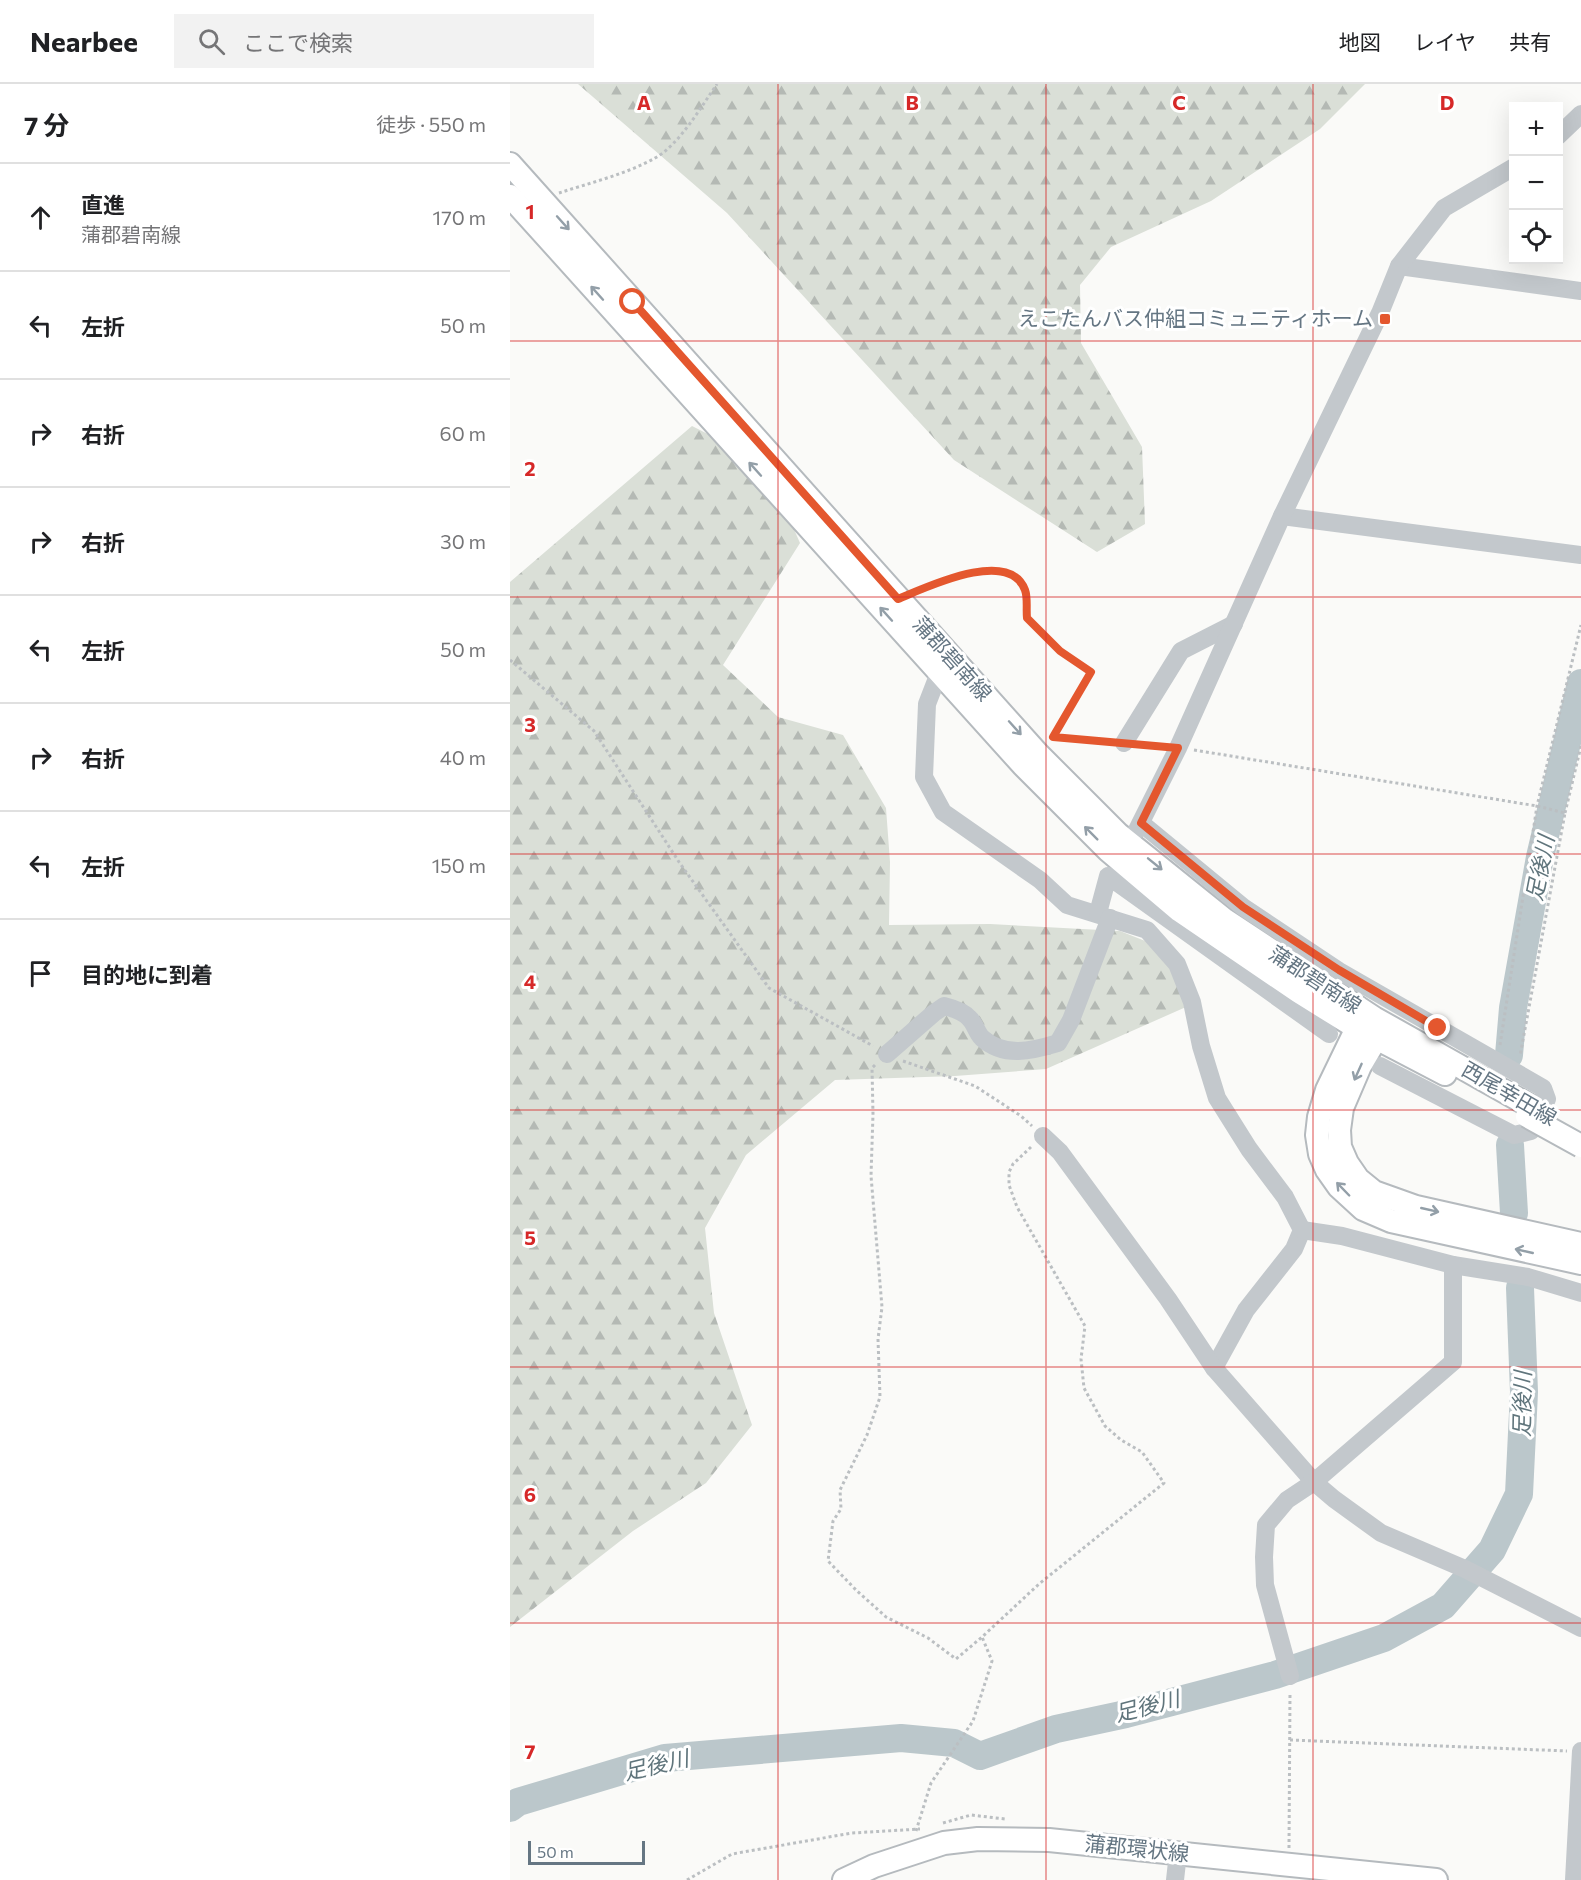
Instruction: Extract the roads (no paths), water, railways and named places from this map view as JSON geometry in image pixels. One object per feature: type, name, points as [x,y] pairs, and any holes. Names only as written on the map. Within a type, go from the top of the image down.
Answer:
[{"type":"main road","name":"蒲郡碧南線","points":[[510,164],[1038,754],[1118,834],[1225,920],[1369,1028]]},
{"type":"main road","name":"蒲郡碧南線","points":[[510,196],[1023,765],[1108,850],[1190,918],[1299,992],[1369,1028]]},
{"type":"main road","name":"蒲郡碧南線","points":[[1369,1028],[1360,1066],[1342,1108],[1339,1130],[1340,1147],[1358,1179],[1374,1192],[1416,1207],[1581,1244]]},
{"type":"main road","name":"蒲郡碧南線","points":[[1369,1028],[1327,1090],[1319,1117],[1317,1136],[1320,1154],[1327,1170],[1339,1187],[1363,1209],[1392,1221],[1581,1263]]},
{"type":"main road","name":"西尾幸田線","points":[[1369,1028],[1581,1136]]},
{"type":"main road","name":"西尾幸田線","points":[[1530,1111],[1581,1146]]},
{"type":"main road","name":"蒲郡環状線","points":[[844,1880],[874,1866],[945,1843],[978,1839],[1049,1840],[1436,1880]]},
{"type":"street","points":[[1563,131],[1581,114]]},
{"type":"street","points":[[1380,1066],[1514,1135],[1531,1131],[1548,1099],[1543,1088],[1339,970],[1243,907],[1139,827],[1178,748],[1282,516],[1380,313],[1400,266],[1444,208],[1509,170]]},
{"type":"street","points":[[1400,266],[1581,291]]},
{"type":"street","points":[[1282,516],[1581,555]]},
{"type":"street","points":[[1124,743],[1181,651],[1234,624]]},
{"type":"street","points":[[939,673],[927,705],[924,777],[943,812],[1040,880],[1067,905],[1147,930],[1177,964],[1192,1002],[1217,1098],[1285,1197],[1302,1230]]},
{"type":"street","points":[[887,1054],[934,1012],[944,1006],[954,1008],[970,1018],[981,1037],[1003,1051],[1033,1051],[1058,1043],[1071,1020],[1104,916],[1108,876],[1329,1034]]},
{"type":"street","points":[[1043,1136],[1060,1152],[1168,1299],[1214,1368],[1314,1482],[1381,1533],[1473,1573],[1581,1628]]},
{"type":"street","points":[[1302,1230],[1342,1236],[1453,1265],[1528,1277],[1581,1293]]},
{"type":"street","points":[[1214,1368],[1246,1310],[1294,1249],[1302,1230]]},
{"type":"street","points":[[1288,1672],[1265,1585],[1266,1525],[1287,1500],[1314,1482],[1453,1362],[1453,1265]]},
{"type":"street","points":[[1574,1880],[1581,1751]]},
{"type":"street","points":[[1175,1880],[1178,1853]]},
{"type":"waterway","name":"足後川","points":[[1509,1055],[1513,1008],[1540,857],[1581,683]]},
{"type":"waterway","name":"足後川","points":[[1510,1145],[1514,1213]]},
{"type":"waterway","name":"足後川","points":[[510,1808],[518,1802],[665,1758],[901,1738],[954,1743],[980,1756],[1056,1729],[1126,1714],[1275,1675],[1384,1638],[1443,1606],[1492,1550],[1519,1494],[1524,1392],[1520,1288]]},
{"type":"place","name":"えこたんバス仲組コミュニティホーム","points":[[1385,319]]}]
